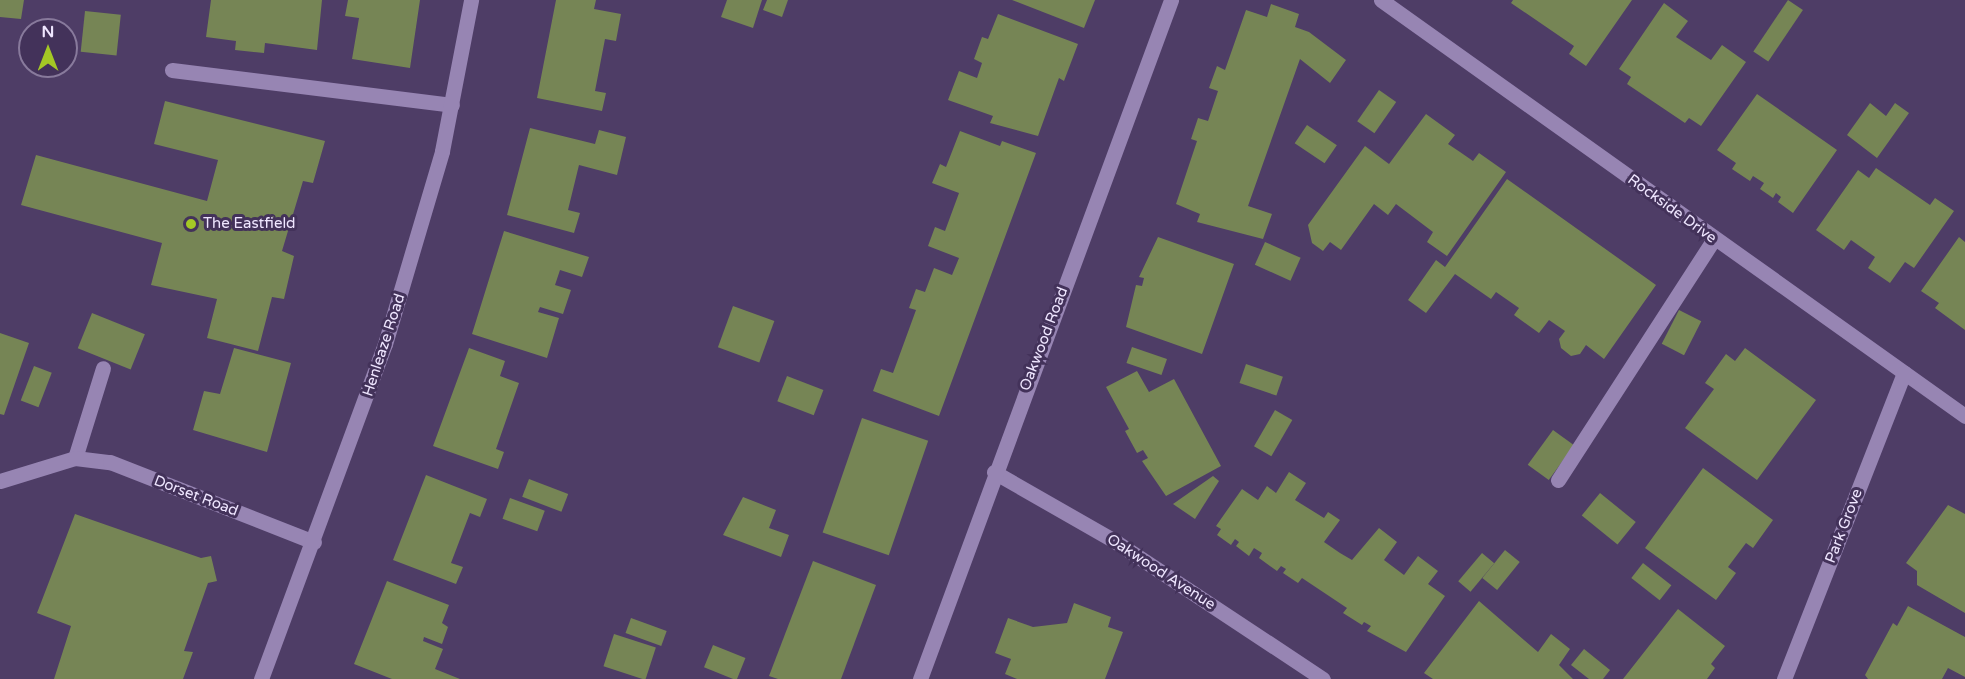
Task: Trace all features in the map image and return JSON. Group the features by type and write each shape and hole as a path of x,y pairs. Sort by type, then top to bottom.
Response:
{"street":[{"name":"Henleaze Road","path":"261,679 314,542 382,353 452,105 471,0"},
{"name":"Oakwood Road","path":"920,679 994,472 1171,0"},
{"name":"Rockside Drive","path":"1381,0 1965,416"},
{"path":"172,70 452,105"},
{"path":"1558,480 1714,239"},
{"path":"75,458 103,368"},
{"name":"Park Grove","path":"1784,679 1904,373"},
{"name":"Dorset Road","path":"0,481 75,458 110,462 314,542"},
{"name":"Oakwood Avenue","path":"994,472 1116,542 1323,679"}],"building":[{"path":"0,0 24,0 21,18 0,17"},
{"path":"211,0 322,0 317,50 265,43 264,53 235,50 236,41 206,37"},
{"path":"348,0 420,0 410,68 352,59 359,18 345,16"},
{"path":"556,0 596,0 594,9 621,14 616,41 605,39 595,91 606,93 602,111 537,98"},
{"path":"727,0 762,0 753,28 721,17"},
{"path":"767,0 788,0 782,17 763,10"},
{"path":"1012,0 1095,0 1084,28"},
{"path":"1513,0 1632,0 1586,66 1569,54 1574,46 1511,3"},
{"path":"1788,0 1803,10 1768,61 1753,51"},
{"path":"1664,3 1688,21 1676,37 1711,60 1722,45 1746,62 1701,126 1689,118 1685,123 1627,84 1631,77 1619,69"},
{"path":"1271,4 1299,14 1295,27 1309,32 1346,60 1330,83 1300,59 1248,206 1272,214 1263,239 1197,222 1200,214 1176,204 1197,141 1191,139 1198,118 1208,121 1218,91 1209,88 1217,66 1225,70 1246,10 1267,17"},
{"path":"85,11 121,15 117,56 81,52"},
{"path":"998,14 1078,44 1064,81 1059,78 1038,136 990,123 993,116 948,100 959,71 977,78 982,63 974,59 982,37 988,39"},
{"path":"1379,90 1396,102 1374,133 1357,121"},
{"path":"1757,94 1837,150 1793,213 1778,202 1781,197 1776,193 1773,198 1760,189 1764,183 1753,176 1750,181 1732,169 1736,163 1717,150"},
{"name":"The Eastfield","path":"165,101 325,141 313,183 303,181 282,251 294,256 284,299 272,297 258,351 207,338 217,299 151,285 162,243 21,205 36,155 207,201 218,160 154,144"},
{"path":"1870,103 1886,116 1895,103 1909,113 1877,158 1847,135"},
{"path":"1426,114 1455,135 1448,144 1473,161 1479,153 1506,172 1447,256 1427,242 1433,232 1396,204 1388,215 1374,204 1341,250 1330,242 1323,251 1312,243 1308,225 1365,146 1389,164"},
{"path":"1307,125 1337,145 1325,163 1295,143"},
{"path":"530,128 595,144 599,130 626,137 617,175 579,165 568,210 580,213 574,233 507,215"},
{"path":"960,131 1000,146 1002,141 1036,153 939,416 873,391 881,369 893,373 916,310 909,308 916,289 925,292 934,268 952,275 959,258 928,246 935,227 945,231 959,193 932,183 940,164 946,167"},
{"path":"1876,168 1930,205 1935,198 1954,211 1914,268 1905,262 1890,283 1868,268 1875,257 1851,240 1844,250 1816,230 1858,170 1869,178"},
{"path":"1507,179 1656,285 1604,359 1586,345 1580,354 1571,356 1561,348 1559,339 1565,331 1549,320 1539,333 1514,315 1519,308 1496,292 1491,299 1455,274 1426,313 1408,300 1436,260 1445,267"},
{"path":"504,231 589,257 582,277 560,270 555,285 571,290 563,314 540,307 538,312 559,318 547,358 472,334"},
{"path":"1158,237 1234,264 1202,354 1126,327 1136,285 1142,286 1144,278 1139,277"},
{"path":"1959,237 1965,242 1965,330 1935,308 1939,303 1921,291"},
{"path":"1265,242 1301,258 1290,281 1255,265"},
{"path":"733,306 774,321 759,362 718,347"},
{"path":"1679,310 1701,321 1684,355 1662,344"},
{"path":"92,313 145,334 131,370 78,348"},
{"path":"0,333 29,343 4,415 0,414"},
{"path":"1132,347 1167,359 1161,375 1126,363"},
{"path":"234,348 291,363 267,452 193,430 204,391 220,394"},
{"path":"469,348 505,361 500,376 519,383 496,449 504,452 498,469 433,446"},
{"path":"1745,348 1816,400 1757,480 1685,428 1714,389 1705,383 1726,354 1735,361"},
{"path":"1246,364 1283,377 1276,396 1239,383"},
{"path":"34,366 52,373 38,407 21,401"},
{"path":"1137,371 1149,392 1174,379 1221,466 1166,496 1142,461 1148,458 1143,450 1137,453 1125,431 1129,429 1106,387"},
{"path":"787,376 823,390 814,415 777,401"},
{"path":"1275,410 1292,420 1271,456 1254,446"},
{"path":"862,418 928,441 889,555 823,532"},
{"path":"1553,430 1574,445 1549,480 1528,465"},
{"path":"1703,468 1773,520 1753,548 1746,543 1728,567 1736,573 1716,600 1645,548"},
{"path":"1289,472 1306,483 1295,500 1324,518 1328,512 1340,520 1324,542 1340,553 1352,560 1379,528 1397,542 1384,560 1404,575 1418,556 1438,571 1428,584 1445,596 1406,652 1367,631 1371,626 1364,622 1362,625 1343,613 1347,608 1302,578 1298,583 1283,573 1286,569 1281,566 1277,571 1259,558 1262,553 1254,548 1249,556 1236,546 1239,542 1235,539 1231,545 1217,535 1221,529 1216,526 1242,489 1258,500 1267,486 1276,493"},
{"path":"426,475 487,499 480,517 470,513 451,563 463,567 456,584 393,560"},
{"path":"1213,476 1219,481 1195,519 1173,504"},
{"path":"529,479 568,494 561,512 522,497"},
{"path":"1600,493 1636,522 1617,544 1582,516"},
{"path":"743,497 776,510 769,528 789,535 781,557 723,535"},
{"path":"510,498 545,511 537,531 502,519"},
{"path":"1948,505 1965,514 1965,613 1917,585 1917,571 1906,563"},
{"path":"75,514 201,558 211,556 217,581 208,583 184,651 193,652 183,679 54,679 71,626 37,613"},
{"path":"1505,550 1520,562 1497,590 1482,578"},
{"path":"1482,553 1494,563 1470,592 1458,581"},
{"path":"813,561 876,585 841,679 778,679 769,676"},
{"path":"1643,563 1671,585 1660,600 1631,578"},
{"path":"387,581 449,605 442,623 448,627 442,644 424,637 423,641 443,649 435,669 460,679 392,679 354,664"},
{"path":"1479,601 1538,652 1551,634 1570,649 1559,665 1573,679 1433,679 1424,673"},
{"path":"1074,603 1111,617 1108,627 1123,632 1105,679 1017,679 1005,674 1011,659 995,653 1008,618 1033,627 1067,623"},
{"path":"1908,606 1965,637 1965,677 1948,668 1942,679 1868,679 1865,675 1893,623 1897,626"},
{"path":"1678,609 1725,646 1711,664 1715,668 1707,679 1623,679"},
{"path":"631,618 667,631 661,646 626,633"},
{"path":"614,634 656,648 646,679 603,666"},
{"path":"713,645 745,658 737,679 704,667"},
{"path":"1584,649 1610,670 1603,679 1589,679 1571,665"}],"place":[{"name":"The Eastfield","path":"191,224"}]}
